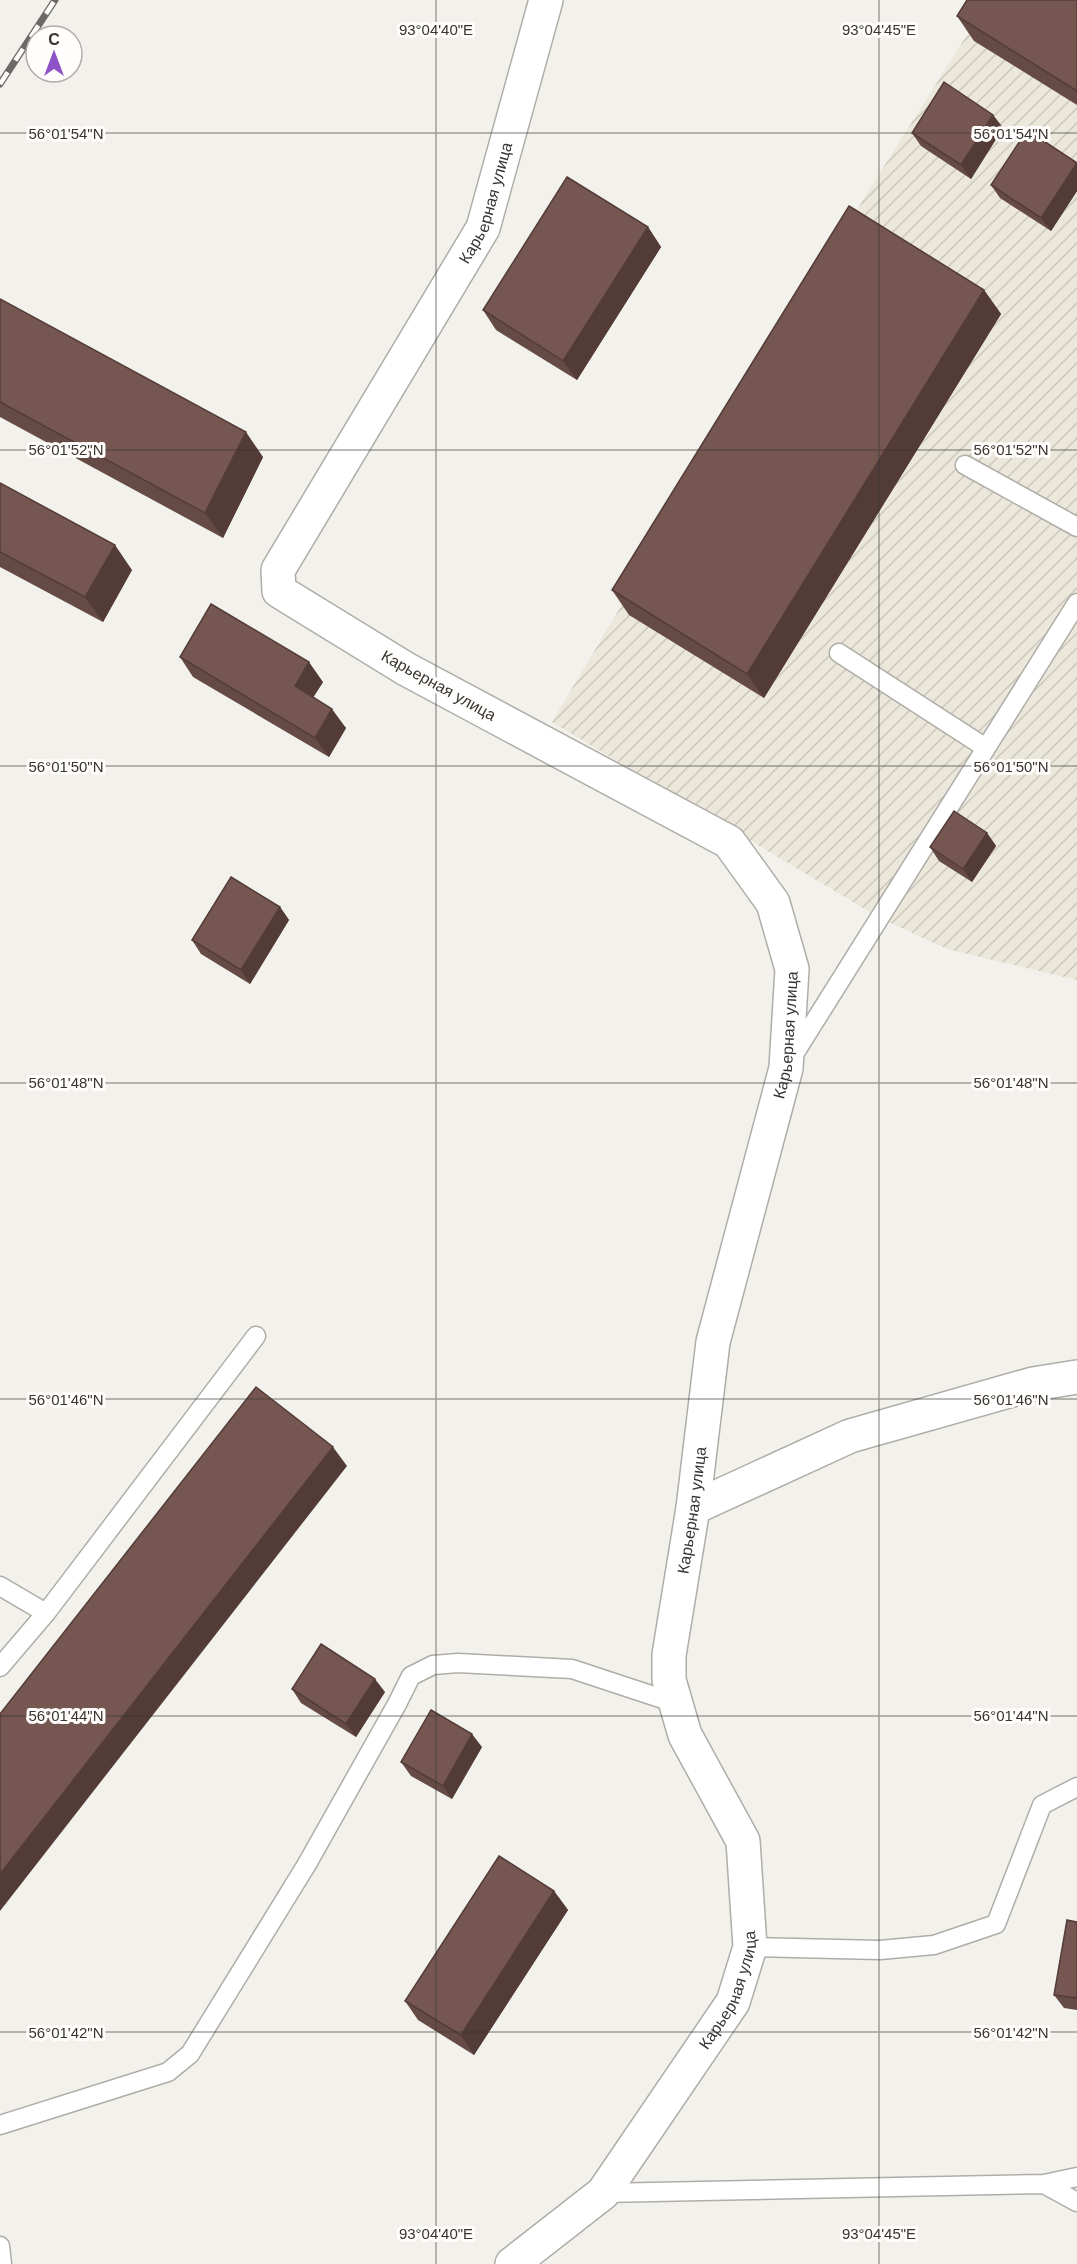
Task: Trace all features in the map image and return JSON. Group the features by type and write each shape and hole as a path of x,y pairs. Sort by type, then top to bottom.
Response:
{"street":[{"name":"Карьерная улица","path":"512,2264 603,2193 733,2002 750,1947 743,1841 685,1735 669,1680 669,1655 693,1508 714,1342 786,1068 792,969 773,903 729,842 406,669 279,591 278,570 483,228 546,0"},
{"path":"693,1508 850,1436 1033,1384 1077,1377"}],"lane":[{"path":"965,465 1077,527"},
{"path":"786,1068 1077,603"},
{"path":"839,653 986,748"},
{"path":"0,1667 45,1613 256,1336"},
{"path":"0,1586 45,1613"},
{"path":"0,2125 168,2072 190,2054 307,1864 411,1676 433,1665 458,1663 572,1669 675,1703"},
{"path":"750,1947 880,1950 934,1945 996,1924 1042,1805 1077,1787"},
{"path":"603,2193 1044,2184 1077,2177"},
{"path":"1044,2184 1077,2202"},
{"path":"0,2246 2,2264"}],"shaded area":[{"path":"989,0 1077,0 1077,980 947,949 878,917 552,722 869,190"}],"building":[{"path":"967,0 1077,0 1077,91 957,16"},
{"path":"944,82 993,115 961,165 912,133"},
{"path":"1027,130 1077,163 1041,218 991,185"},
{"path":"567,177 648,227 563,361 483,310"},
{"path":"849,206 984,290 747,674 612,590"},
{"path":"0,299 246,432 205,513 0,402"},
{"path":"0,483 115,545 85,597 0,552"},
{"path":"211,604 309,662 295,686 332,709 315,738 180,657"},
{"path":"954,811 987,833 963,869 930,847"},
{"path":"231,877 280,907 241,970 192,940"},
{"path":"256,1387 333,1447 0,1874 0,1714"},
{"path":"321,1644 375,1679 346,1724 292,1689"},
{"path":"431,1710 472,1734 443,1786 401,1762"},
{"path":"499,1856 554,1891 461,2035 405,2001"},
{"path":"1067,1920 1077,1922 1077,1998 1054,1995"}],"railway":[{"path":"0,84 55,0"}]}
